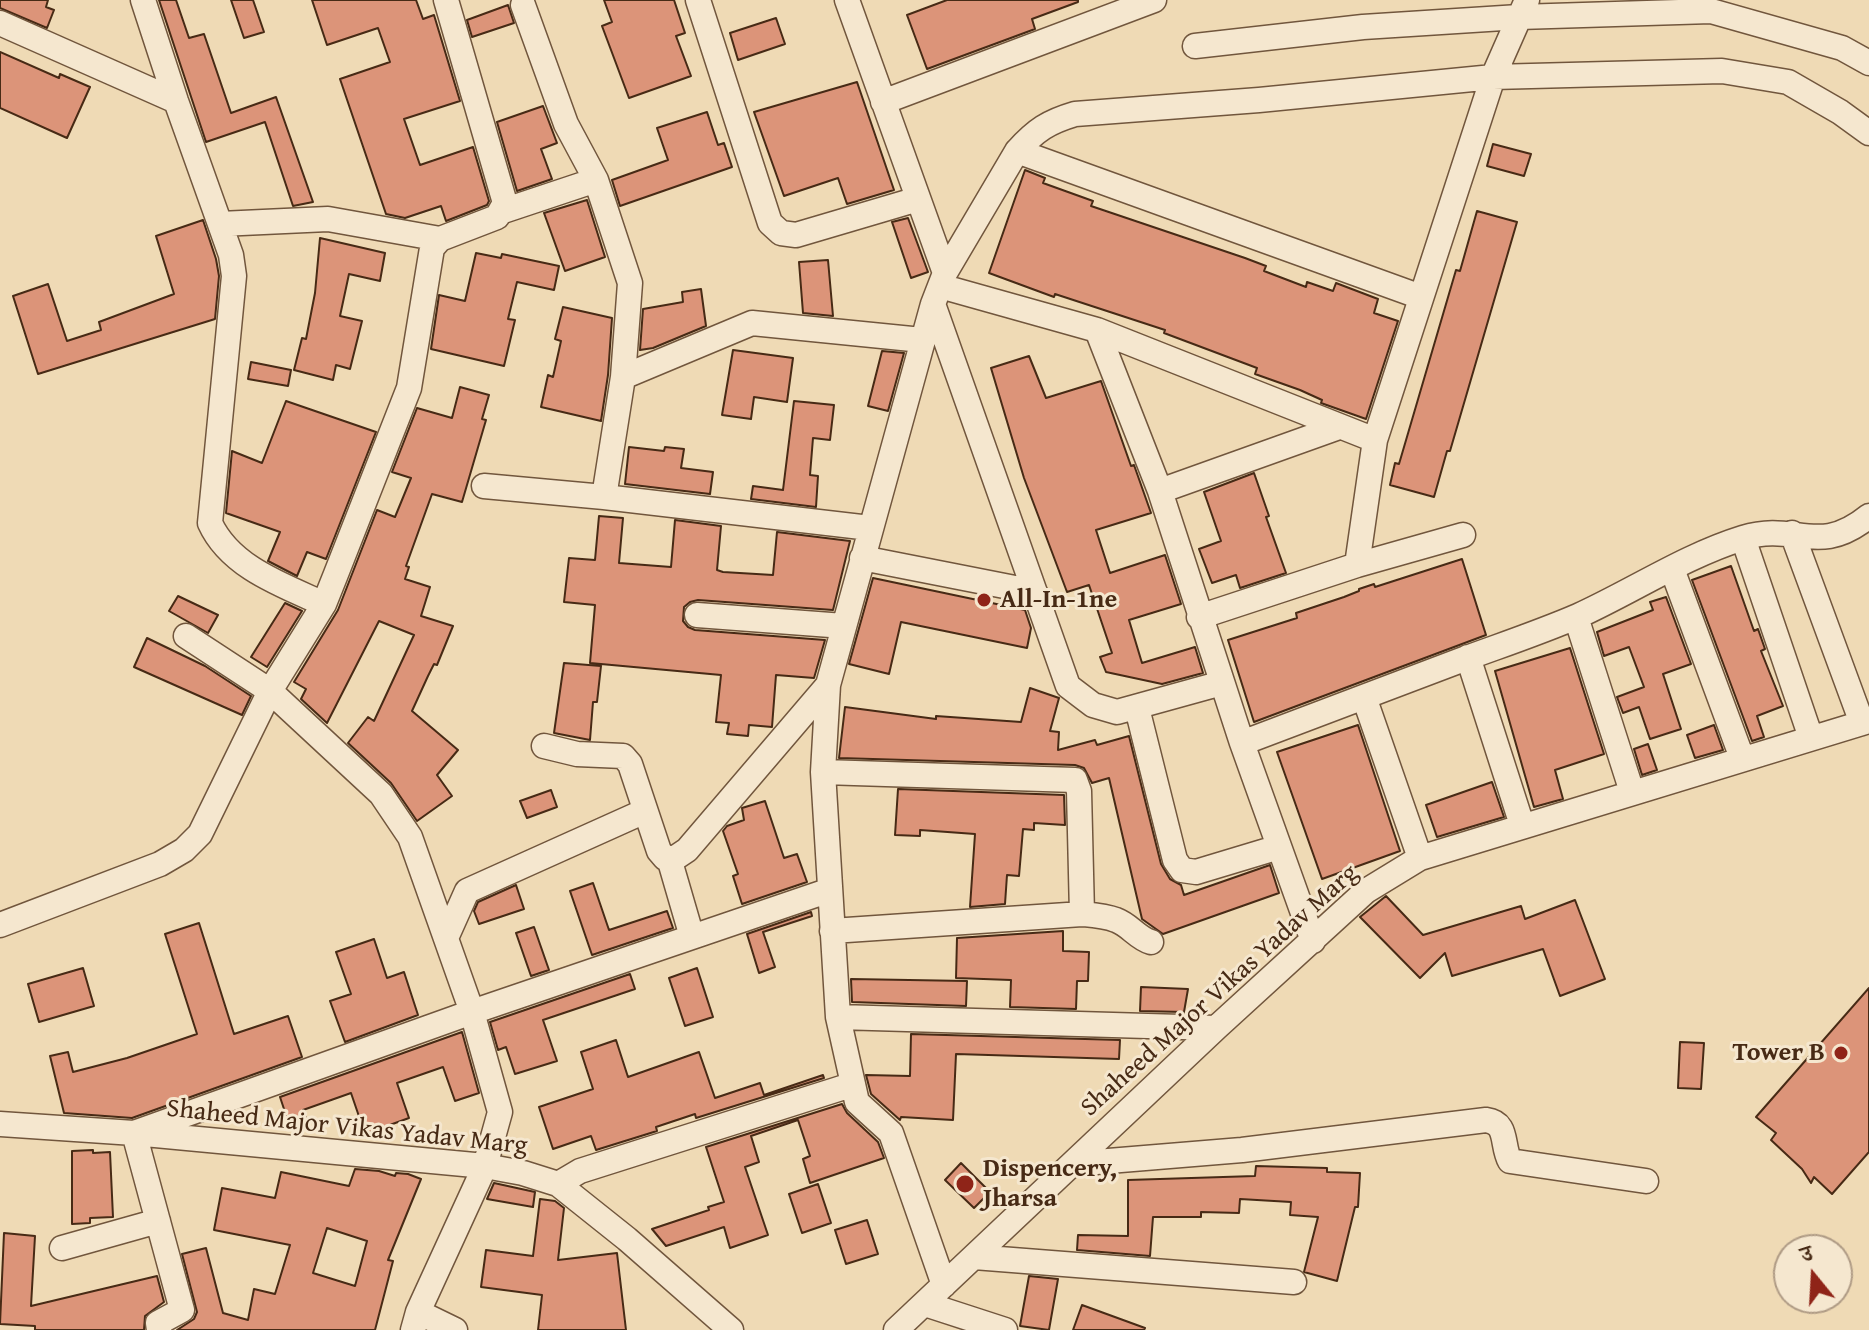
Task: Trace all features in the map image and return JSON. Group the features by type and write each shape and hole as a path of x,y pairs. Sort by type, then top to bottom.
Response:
{"street":[{"path":"143,0 231,255 234,276 210,523 218,539 260,575 324,604"},
{"path":"446,0 505,203 503,211"},
{"path":"698,0 770,223 781,233 796,235 918,199"},
{"path":"847,0 918,199 939,288 1035,592 1068,686 1093,705 1117,712 1222,683"},
{"path":"883,102 1154,0"},
{"path":"523,5 566,124 596,180 630,283 623,377 604,497"},
{"path":"1195,46 1523,9 1713,6 1842,48 1869,63"},
{"path":"1357,565 1375,440 1493,77 1523,9"},
{"path":"0,23 176,101"},
{"path":"944,1285 891,1133 863,1110 851,1085 838,1017 832,931 823,772 828,685 939,288 1017,151 1031,135 1049,122 1075,114 1493,77 1722,71 1788,82 1869,133"},
{"path":"1017,151 1421,297"},
{"path":"220,224 328,219 440,239 497,217 503,211 596,180"},
{"path":"0,925 160,864 184,850 200,834 270,691 324,604 409,388 429,257 440,239"},
{"path":"939,288 1097,330 1375,440"},
{"path":"623,377 752,323 922,340"},
{"path":"1097,330 1160,491 1199,617 1313,941"},
{"path":"1160,491 1339,427"},
{"path":"484,486 870,528"},
{"path":"1242,743 1576,617 1743,538 1770,532 1828,538 1849,531 1869,516"},
{"path":"1792,533 1865,722"},
{"path":"1199,617 1357,565 1463,535"},
{"path":"1743,538 1811,738"},
{"path":"862,558 1035,592"},
{"path":"1672,569 1742,758"},
{"path":"697,615 844,626"},
{"path":"1576,617 1632,792"},
{"path":"186,636 270,691 381,794 410,837 472,1012 500,1112 485,1166 416,1321 455,1330"},
{"path":"1468,657 1522,825"},
{"path":"544,746 577,754 623,756 630,764 659,851 665,858 675,858 687,850 828,685"},
{"path":"1364,697 1420,858"},
{"path":"1137,708 1175,860 1182,870 1196,872 1279,847"},
{"name":"Shaheed Major Vikas Yadav Marg","path":"896,1330 1366,891 1420,858 1865,722"},
{"path":"823,772 1075,780 1079,791 1082,914"},
{"path":"446,938 467,891 645,811"},
{"path":"669,858 692,937"},
{"path":"159,1330 158,1323 182,1310 134,1133 472,1012 830,890"},
{"path":"832,931 1082,914 1116,920 1131,928 1143,940 1151,942"},
{"path":"838,1017 1216,1028"},
{"path":"558,1184 580,1171 851,1085"},
{"path":"1072,1164 1242,1150 1486,1120 1495,1121 1501,1127 1505,1153 1510,1161 1646,1181"},
{"name":"Shaheed Major Vikas Yadav Marg","path":"0,1124 134,1133 485,1166 523,1173 558,1184 627,1239 731,1330"},
{"path":"62,1248 158,1221"},
{"path":"974,1257 1294,1282"},
{"path":"925,1304 1005,1330"}],"building":[{"path":"0,0 48,0 46,7 54,10 47,28 0,8"},
{"path":"159,0 176,0 189,38 204,34 231,113 276,97 313,202 293,206 265,122 206,142"},
{"path":"231,0 253,0 264,32 244,38"},
{"path":"312,0 416,0 423,19 434,15 460,101 404,119 420,165 473,147 489,201 487,205 446,221 441,206 405,218 386,214 340,79 390,62 378,28 327,45"},
{"path":"604,0 674,0 685,33 676,36 691,76 629,98 602,26 612,22"},
{"path":"947,0 1078,2 1032,19 1035,29 927,69 907,15"},
{"path":"508,5 514,23 472,37 467,20"},
{"path":"776,18 785,44 738,60 730,33"},
{"path":"0,52 59,78 60,74 90,87 67,138 0,108"},
{"path":"857,82 894,190 847,204 838,178 784,196 754,112"},
{"path":"543,106 557,143 541,149 552,179 517,191 497,122"},
{"path":"707,112 718,145 724,143 732,167 620,206 612,180 668,160 657,128"},
{"path":"1493,144 1531,154 1524,176 1487,166"},
{"path":"1025,170 1045,178 1043,183 1093,201 1091,206 1245,258 1266,266 1264,271 1306,287 1307,282 1333,291 1336,283 1378,299 1374,313 1398,321 1366,419 1255,374 1257,368 1164,333 1165,330 1055,294 1054,297 989,273"},
{"path":"587,200 605,257 565,271 544,213"},
{"path":"1477,211 1517,222 1434,497 1390,485"},
{"path":"908,218 928,272 911,278 892,222"},
{"path":"203,220 219,276 215,319 38,374 13,296 48,284 67,341 101,330 99,322 174,294 156,236"},
{"path":"320,238 385,253 380,281 349,274 340,316 362,321 350,369 336,365 333,380 294,370 302,338 306,339 315,293"},
{"path":"476,253 501,258 502,254 559,266 554,290 517,282 508,319 515,320 504,366 431,349 439,295 465,301"},
{"path":"828,260 833,316 803,313 799,262"},
{"path":"701,289 706,326 653,348 640,350 643,309 683,302 682,292"},
{"path":"563,307 612,318 601,421 541,407 548,375 553,377 561,341 555,339"},
{"path":"733,350 793,358 787,402 754,397 751,419 722,415"},
{"path":"882,351 904,353 888,411 868,406"},
{"path":"1029,356 1046,398 1101,381 1151,513 1096,530 1110,573 1165,555 1181,604 1129,620 1142,663 1195,647 1203,673 1162,684 1106,672 1100,657 1112,653 1089,585 1067,592 1024,478 991,368"},
{"path":"251,362 291,370 288,386 248,379"},
{"path":"460,387 489,395 482,419 486,420 462,502 432,494 406,566 409,567 405,579 430,587 421,616 453,626 437,665 434,664 412,711 458,750 437,775 452,796 417,821 391,783 348,743 368,717 374,721 414,635 379,621 327,723 301,699 306,689 294,682 338,610 377,510 395,517 411,478 392,472 417,408 452,418"},
{"path":"286,401 376,432 326,559 307,552 297,576 268,561 280,532 226,513 232,451 262,463"},
{"path":"794,401 834,405 830,440 813,438 810,475 818,476 816,507 751,499 753,486 783,490"},
{"path":"629,447 664,451 665,447 684,449 681,468 713,472 710,494 625,484"},
{"path":"1254,473 1286,573 1240,588 1236,575 1212,583 1199,549 1221,541 1204,492"},
{"path":"599,516 623,518 619,563 671,567 675,520 721,526 717,570 723,572 773,575 777,532 850,541 833,610 698,600 684,607 683,621 695,630 825,640 814,678 776,675 772,727 749,725 748,736 727,734 729,723 716,722 721,675 590,663 595,605 564,602 569,558 595,560"},
{"path":"1462,559 1486,635 1254,722 1228,640 1297,618 1296,613 1359,589 1374,584 1375,587"},
{"path":"1731,566 1754,631 1758,629 1765,649 1761,651 1783,706 1757,716 1764,737 1752,741 1692,580"},
{"path":"873,578 1025,610 1031,628 1027,648 901,622 889,674 849,664"},
{"path":"178,596 218,615 208,633 169,611"},
{"path":"1666,597 1691,664 1663,674 1681,729 1650,739 1639,707 1623,713 1617,697 1644,687 1629,647 1604,656 1597,632 1653,610 1650,602"},
{"path":"285,603 302,611 267,667 251,657"},
{"path":"147,638 205,666 251,696 242,715 134,667"},
{"path":"1570,648 1604,754 1555,770 1563,799 1534,807 1495,671"},
{"path":"564,663 601,666 597,702 593,702 590,740 554,733"},
{"path":"1030,688 1059,698 1050,731 1059,732 1058,750 1095,740 1097,745 1129,736 1161,864 1170,879 1181,885 1184,895 1270,865 1279,893 1163,934 1142,919 1109,778 1092,783 1084,768 1075,765 839,758 845,707 936,719 936,716 1021,722"},
{"path":"1358,725 1400,851 1322,879 1277,752"},
{"path":"1714,725 1723,750 1695,758 1687,735"},
{"path":"1648,744 1657,770 1642,775 1634,749"},
{"path":"1492,782 1504,817 1437,837 1426,805"},
{"path":"898,789 1064,795 1065,825 1034,823 1034,830 1023,829 1019,876 1007,875 1005,904 970,907 975,834 920,830 920,836 895,835"},
{"path":"551,790 557,807 527,818 520,801"},
{"path":"765,801 784,858 797,854 807,882 742,904 733,876 738,874 723,831 727,826 744,820 742,808"},
{"path":"593,883 609,930 667,911 673,928 592,955 570,891"},
{"path":"516,885 524,909 479,924 474,911 478,902"},
{"path":"1386,896 1423,935 1521,906 1525,919 1575,900 1605,979 1560,996 1543,949 1452,976 1445,953 1420,978 1360,917"},
{"path":"811,912 812,916 763,932 775,967 759,973 747,934"},
{"path":"199,923 234,1034 288,1016 302,1057 132,1118 64,1113 50,1056 68,1052 73,1072 127,1058 197,1034 165,934"},
{"path":"534,927 549,970 531,976 516,933"},
{"path":"1063,931 1063,951 1089,952 1088,981 1077,981 1076,1009 1010,1007 1011,980 956,978 957,938"},
{"path":"374,939 387,978 404,972 418,1015 345,1042 330,1001 351,994 336,952"},
{"path":"83,968 94,1006 39,1022 28,984"},
{"path":"697,968 713,1017 685,1026 669,978"},
{"path":"630,974 635,989 543,1020 557,1061 515,1074 506,1047 498,1050 490,1022"},
{"path":"851,979 967,981 966,1006 852,1002"},
{"path":"1141,987 1188,989 1184,1012 1140,1011"},
{"name":"Tower B","path":"1869,988 1869,1152 1832,1194 1814,1177 1811,1183 1802,1169 1771,1140 1776,1133 1756,1117"},
{"path":"462,1032 479,1093 455,1101 443,1067 397,1083 409,1118 365,1134 351,1093 303,1110 306,1118 289,1124 280,1097"},
{"path":"911,1034 1120,1040 1119,1059 956,1054 953,1120 901,1117 900,1120 871,1094 866,1075 910,1076"},
{"path":"616,1040 628,1077 699,1052 715,1098 760,1083 764,1095 823,1075 824,1078 696,1118 695,1114 656,1127 657,1131 596,1150 591,1136 553,1149 539,1107 593,1089 581,1052"},
{"path":"1680,1042 1704,1043 1701,1089 1678,1088"},
{"path":"842,1104 847,1113 878,1142 884,1158 810,1183 803,1159 810,1156 798,1120 751,1136 759,1162 745,1167 768,1235 730,1248 724,1227 666,1246 652,1229 724,1202 706,1147"},
{"path":"93,1150 93,1153 110,1152 113,1217 90,1218 90,1223 72,1224 72,1151"},
{"path":"961,1163 990,1192 974,1208 945,1180"},
{"path":"1256,1166 1327,1168 1327,1172 1360,1173 1358,1207 1355,1207 1337,1281 1304,1272 1318,1217 1290,1215 1291,1202 1240,1199 1239,1213 1201,1212 1201,1217 1153,1217 1150,1256 1077,1250 1078,1235 1128,1236 1128,1180 1255,1176"},
{"path":"355,1169 395,1176 396,1173 408,1174 421,1179 388,1260 393,1261 375,1330 177,1330 194,1319 197,1312 182,1254 206,1248 223,1313 248,1320 254,1289 275,1294 290,1245 214,1230 222,1188 275,1198 281,1172 349,1186","holes":["327,1228 367,1241 355,1286 313,1273"]},
{"path":"494,1183 535,1192 533,1207 487,1199"},
{"path":"818,1184 831,1223 802,1233 789,1194"},
{"path":"540,1199 555,1201 564,1208 558,1260 617,1253 626,1330 538,1330 542,1295 481,1287 486,1250 533,1256"},
{"path":"867,1220 878,1254 846,1264 835,1230"},
{"path":"4,1233 35,1236 31,1306 157,1276 164,1302 145,1316 144,1330 35,1330 35,1326 0,1324"},
{"path":"1029,1276 1058,1279 1049,1330 1020,1326"},
{"path":"1082,1305 1145,1328 1073,1330"}],"place":[{"name":"All-In-1ne","path":"984,600"},
{"name":"Tower B","path":"1841,1053"},
{"name":"Dispencery, Jharsa","path":"965,1184"}]}
